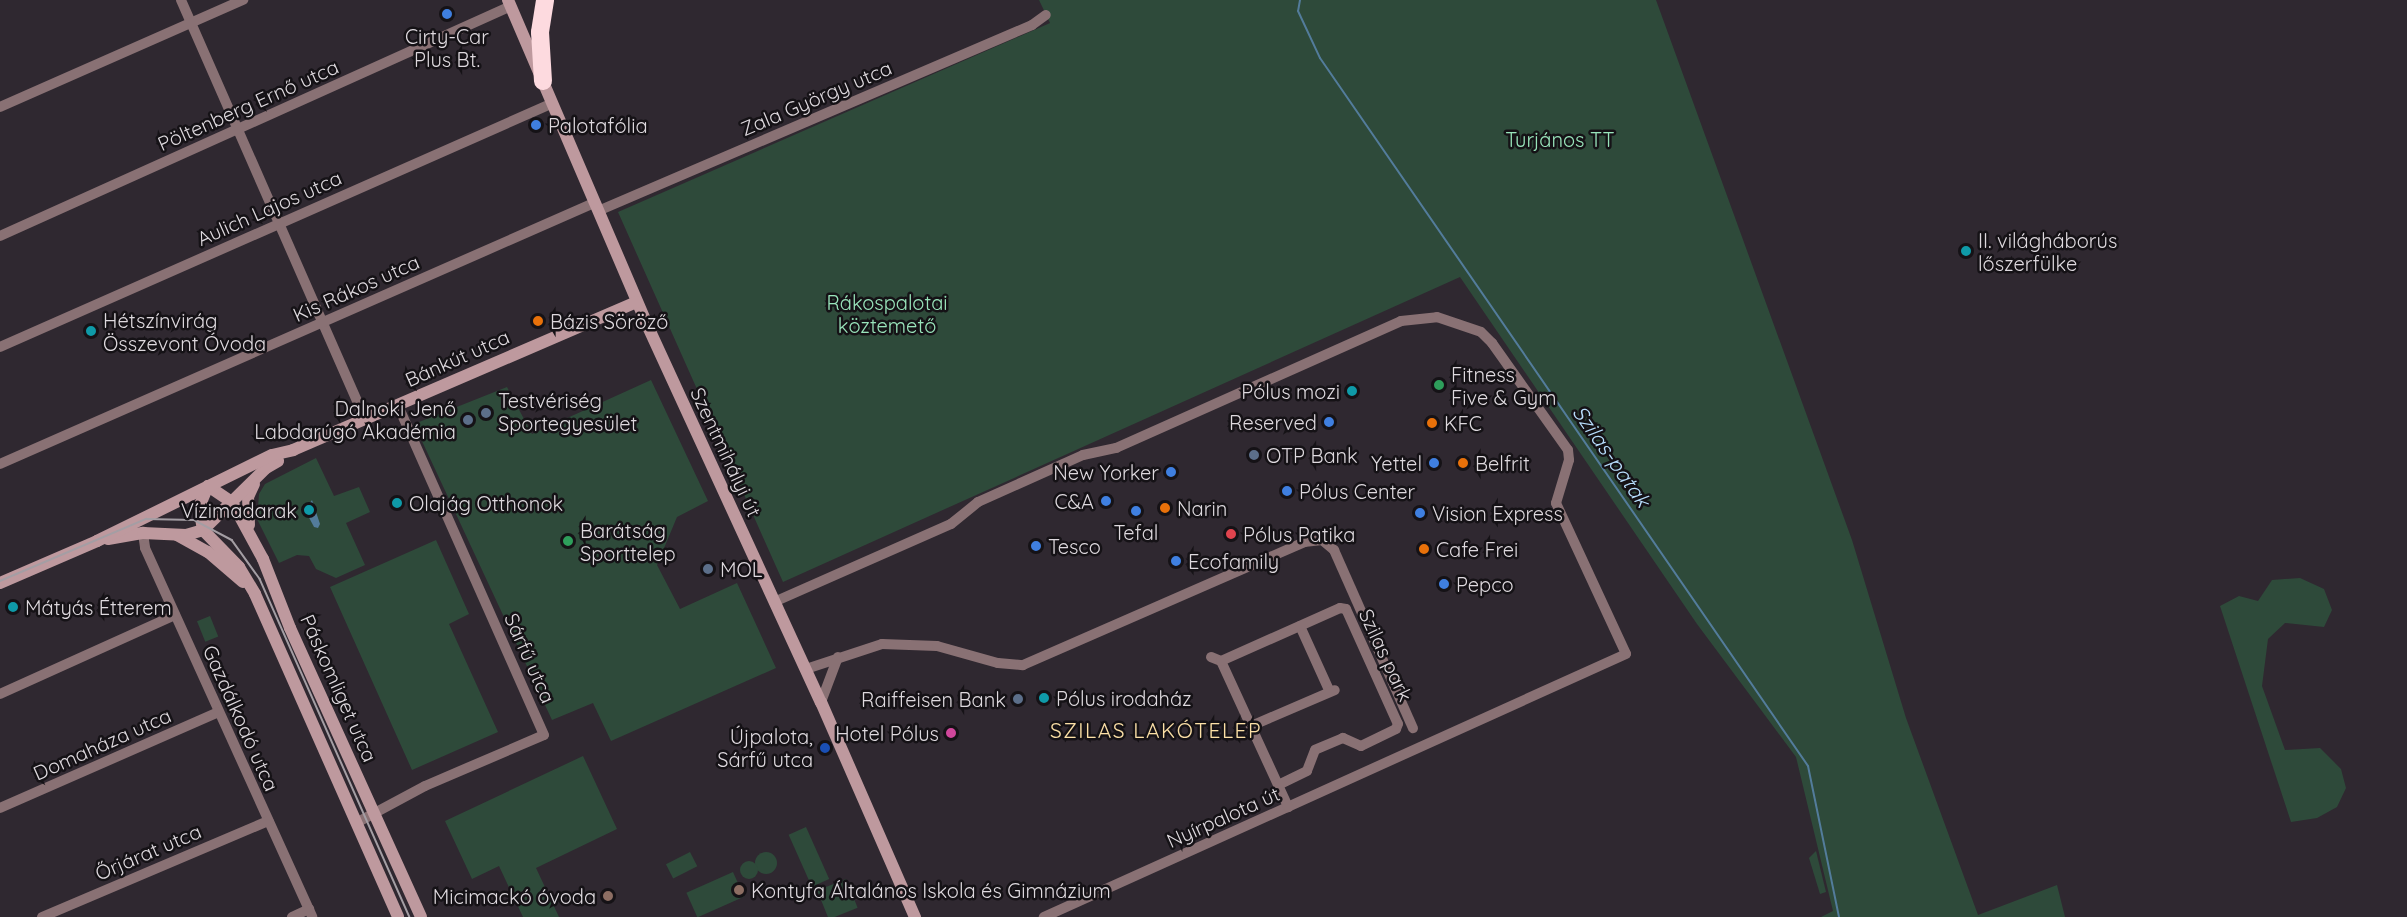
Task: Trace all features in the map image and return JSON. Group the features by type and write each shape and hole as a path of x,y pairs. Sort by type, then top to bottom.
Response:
{"highway":[{"path":"543,81 540,43 545,0"}],"street":[{"path":"181,0 365,419"},
{"path":"0,107 243,0"},
{"name":"Szentmihályi út","path":"509,3 637,302 821,702 915,917"},
{"name":"Pöltenberg Ernő utca","path":"0,236 240,130 509,3"},
{"name":"Zala György utca","path":"596,207 1032,25 1046,15"},
{"name":"Aulich Lajos utca","path":"0,347 553,103"},
{"name":"Kis Rákos utca","path":"0,464 322,322 596,207"},
{"name":"Bánkút utca","path":"0,583 97,541 272,456 293,450 637,302"},
{"name":"Nyírpalota út","path":"774,602 951,524 978,502 1083,455 1116,448 1401,321 1437,317 1481,332 1492,344 1568,450 1569,460 1556,503 1626,654 1044,917"},
{"name":"Sárfű utca","path":"356,823 425,786 544,735 398,405"},
{"name":"Bánkút utca","path":"97,541 144,533 186,535 203,530 257,478 293,450"},
{"path":"251,535 248,497 257,478"},
{"path":"203,530 199,507 208,486"},
{"name":"Páskomliget utca","path":"208,486 232,502 251,535 421,917"},
{"name":"Páskomliget utca","path":"203,530 239,567 255,594 398,917"},
{"name":"Gazdálkodó utca","path":"144,533 145,548 310,913"},
{"name":"Páskomliget utca","path":"170,533 208,552 255,594"},
{"path":"806,669 882,644 912,644 1023,665 1304,542 1322,540 1334,550 1413,728"},
{"name":"Szilas park","path":"1278,785 1307,771 1315,750 1343,738 1360,746 1396,729 1398,724 1346,609 1216,659 1251,726 1288,807"},
{"path":"0,694 175,615"},
{"path":"1251,726 1333,691 1300,626"},
{"path":"821,702 838,657"},
{"name":"Domaháza utca","path":"0,808 219,712"},
{"name":"Őrjárat utca","path":"42,917 268,821"},
{"path":"291,917 310,913"}],"green space":[{"path":"1039,0 1656,0 1852,540 1906,718 1978,915 2057,885 2065,917 1821,917 1833,911 1796,757 1697,624 1460,277 783,582 618,212 1050,23"},
{"name":"Barátság Sporttelep","path":"651,380 708,501 677,517 657,565 680,609 737,583 776,668 611,741 593,703 552,720 414,424 507,387 532,434"},
{"path":"316,458 334,496 359,487 370,512 346,523 365,565 336,578 316,569 309,556 297,555 279,563 257,519 259,494 265,484"},
{"path":"436,540 469,614 449,624 498,732 412,770 330,587"},
{"path":"2300,578 2324,589 2332,610 2324,627 2285,623 2268,639 2262,686 2285,750 2320,748 2341,769 2346,788 2337,807 2317,818 2291,822 2220,606 2239,596 2258,601 2272,580"},
{"path":"210,616 218,636 205,642 197,621"},
{"path":"583,756 617,829 536,868 559,917 523,917 499,866 472,879 445,821"},
{"path":"806,827 829,879 812,887 789,835"},
{"path":"1816,851 1826,892 1820,894 1809,858"},
{"path":"690,852 697,866 673,879 666,864"},
{"path":"766,852 774,855 777,863 774,871 766,874 758,871 755,863 758,855"},
{"path":"749,861 755,864 758,870 755,876 749,879 743,876 740,870 743,864"},
{"path":"733,872 744,897 697,917 686,893"},
{"path":"846,879 858,908 835,917 828,917 817,891"}],"water":[{"path":"312,500 320,524 318,528 314,527 305,510"}],"waterway":[{"name":"Szilas-patak","path":"1300,0 1298,11 1320,58 1808,766 1839,917"}],"tram line":[{"path":"0,581 146,519 194,520 232,540 260,579 410,917"}],"place":[{"name":"Cirty-Car Plus Bt.","path":"447,14"},
{"name":"Palotafólia","path":"536,125"},
{"name":"II. világháborús lőszerfülke","path":"1966,251"},
{"name":"Bázis Söröző","path":"538,321"},
{"name":"Hétszínvirág Összevont Óvoda","path":"91,331"},
{"name":"Fitness Five & Gym","path":"1439,385"},
{"name":"Pólus mozi","path":"1352,391"},
{"name":"Testvériség Sportegyesület","path":"486,413"},
{"name":"Dalnoki Jenő Labdarúgó Akadémia","path":"468,420"},
{"name":"Reserved","path":"1329,422"},
{"name":"KFC","path":"1432,423"},
{"name":"OTP Bank","path":"1254,455"},
{"name":"Yettel","path":"1434,463"},
{"name":"Belfrit","path":"1463,463"},
{"name":"New Yorker","path":"1171,472"},
{"name":"Pólus Center","path":"1287,491"},
{"name":"C&A","path":"1106,501"},
{"name":"Olajág Otthonok","path":"397,503"},
{"name":"Narin","path":"1165,508"},
{"name":"Vízimadarak","path":"309,510"},
{"name":"Tefal","path":"1136,511"},
{"name":"Vision Express","path":"1420,513"},
{"name":"Pólus Patika","path":"1231,534"},
{"name":"Barátság Sporttelep","path":"568,541"},
{"name":"Tesco","path":"1036,546"},
{"name":"Cafe Frei","path":"1424,549"},
{"name":"Ecofamily","path":"1176,561"},
{"name":"MOL","path":"708,569"},
{"name":"Pepco","path":"1444,584"},
{"name":"Mátyás Étterem","path":"13,607"},
{"name":"Pólus irodaház","path":"1044,698"},
{"name":"Raiffeisen Bank","path":"1018,699"},
{"name":"Hotel Pólus","path":"951,733"},
{"name":"Újpalota, Sárfű utca","path":"825,748"},
{"name":"Kontyfa Általános Iskola és Gimnázium","path":"739,890"},
{"name":"Micimackó óvoda","path":"608,896"}],"district":[{"name":"SZILAS LAKÓTELEP","path":"1156,730"}],"park label":[{"name":"Turjános TT","path":"1560,139"},
{"name":"Rákospalotai köztemető","path":"887,314"}]}
